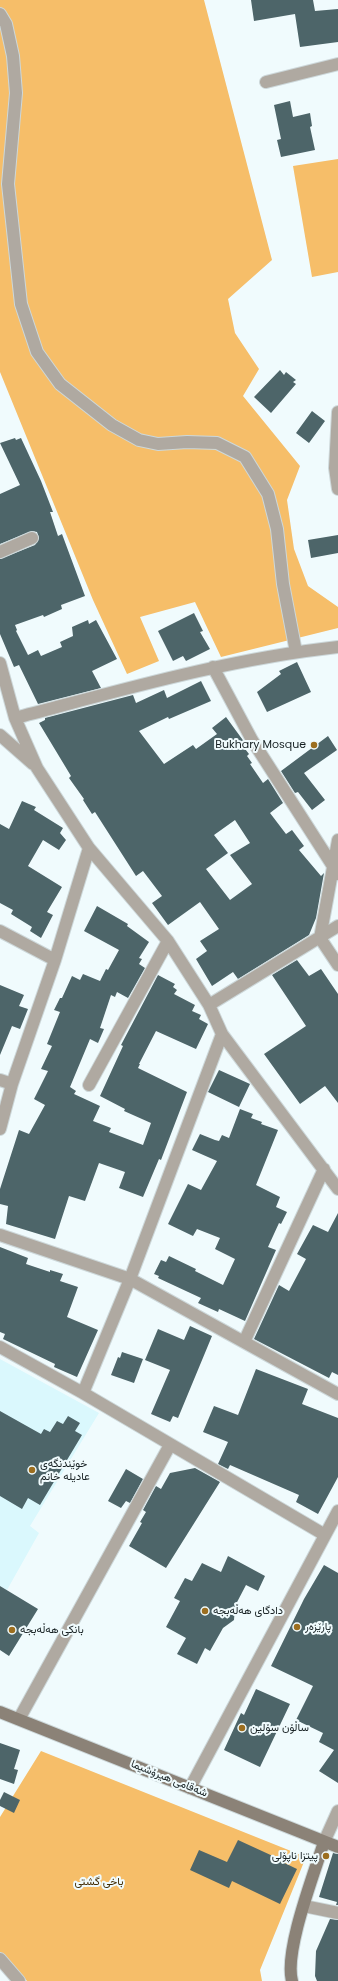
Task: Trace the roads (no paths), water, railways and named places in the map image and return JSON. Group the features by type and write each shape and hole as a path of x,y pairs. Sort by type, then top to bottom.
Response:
{"main road":[{"name":"شەقامی هیرۆشیما","path":"0,1712 338,1847"},
{"path":"292,1981 290,1965 294,1941 324,1842"}],"street":[{"path":"0,14 6,24 13,56 16,93 8,184 22,304 37,352 60,384 112,424 140,440 158,444 187,442 217,444 245,457 268,494 276,529 283,584 296,652"},
{"path":"266,82 338,64"},
{"path":"338,412 336,468 338,489"},
{"path":"0,552 32,538"},
{"path":"15,718 213,667 296,652 338,647"},
{"path":"0,663 15,718 36,768 89,848 168,941 209,1005 222,1034 338,1189"},
{"path":"213,667 252,740 337,869"},
{"path":"0,735 36,768"},
{"path":"338,840 337,869 320,938 338,965"},
{"path":"0,1129 12,1084 55,960 89,848"},
{"path":"209,1005 338,926"},
{"path":"0,931 55,960"},
{"path":"89,1085 168,941"},
{"path":"83,1393 130,1279 222,1034"},
{"path":"0,1080 12,1084"},
{"path":"244,1342 324,1169"},
{"path":"0,1235 130,1279 338,1394"},
{"path":"0,1347 83,1393 325,1535"},
{"path":"19,1719 170,1445"},
{"path":"190,1788 338,1511"},
{"path":"324,1842 338,1811"},
{"path":"304,1906 338,1913"},
{"path":"0,1959 19,1981"}],"place":[{"name":"Bukhary Mosque","path":"314,745"},
{"name":"خوێندنگەی عادیلە خانم","path":"32,1470"},
{"name":"دادگای هەڵەبجە","path":"205,1611"},
{"name":"پارێزەر","path":"297,1627"},
{"name":"بانکی هەڵەبجە","path":"12,1630"},
{"name":"ساڵۆن سۆلین","path":"242,1728"},
{"name":"پیتزا ناپۆلی","path":"326,1856"}],"park label":[{"name":"باخی گشتی","path":"99,1882"}]}
